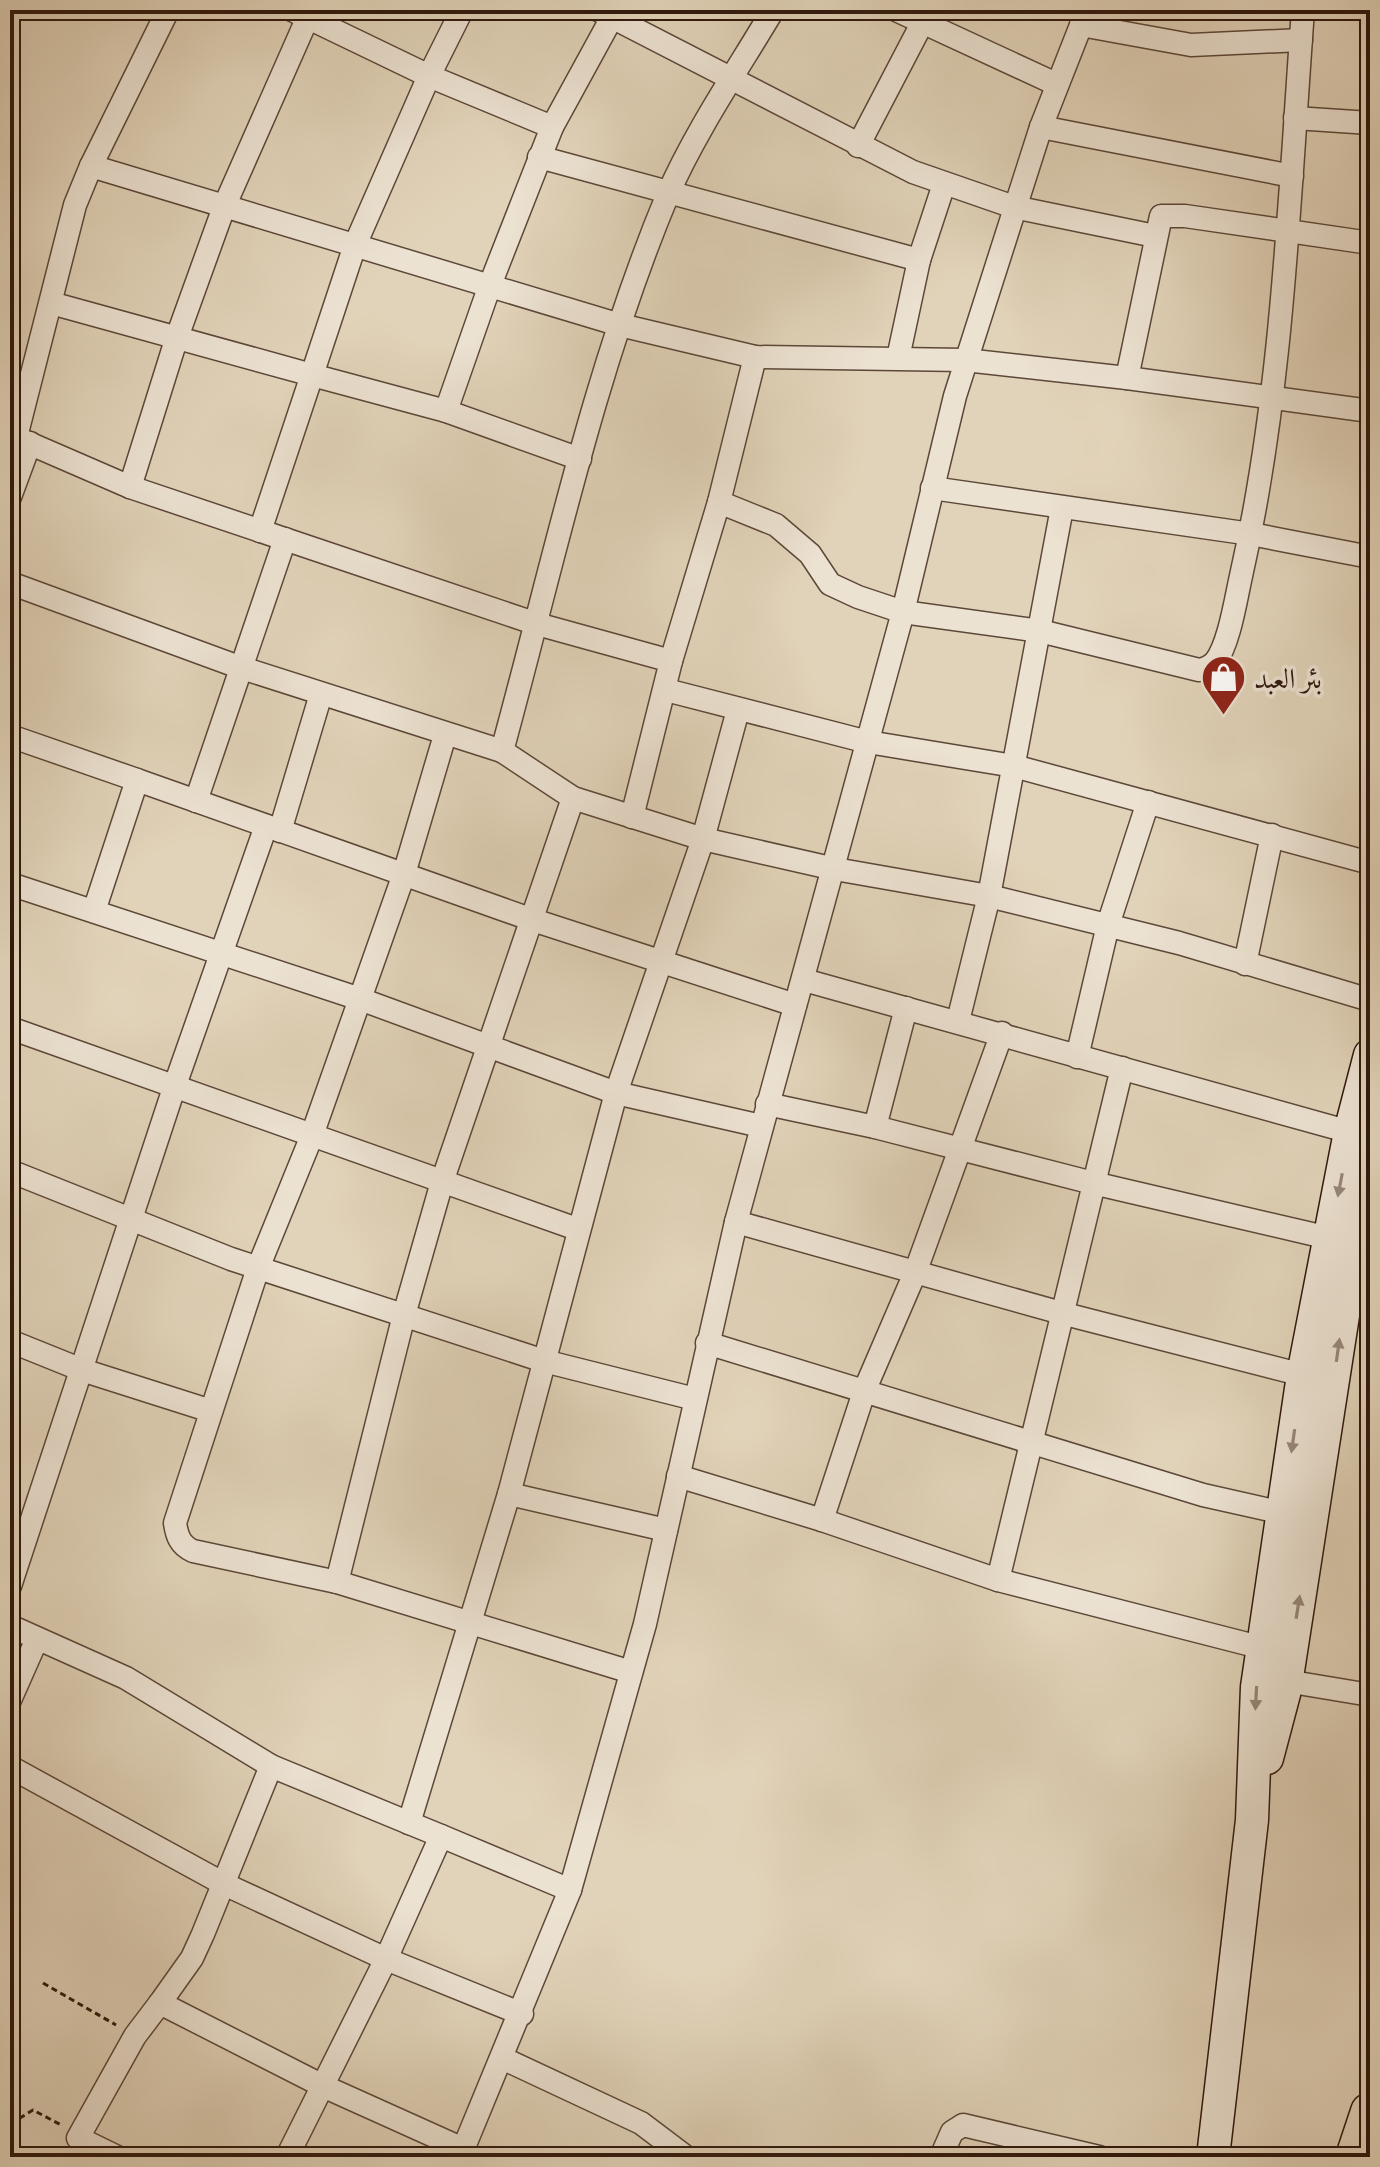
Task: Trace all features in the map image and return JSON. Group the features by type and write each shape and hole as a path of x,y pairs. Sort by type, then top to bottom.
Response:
{"highway":[{"path":"1355,2157 1370,2112"}],"main road":[{"path":"1213,2157 1252,1820 1257,1687 1303,1375 1350,1132 1370,1055"},
{"path":"1252,1820 1286,1681 1360,1273 1370,1170"}],"street":[{"path":"10,497 19,438 75,205 168,10"},
{"path":"260,531 355,245 429,76 462,10"},
{"path":"502,751 580,459 620,325 669,192 773,10"},
{"path":"896,10 926,17 1056,84"},
{"path":"719,502 776,525 794,537 810,554 819,572 841,591 903,612 1040,631 1199,670 1207,669 1218,657 1251,534 1270,397 1292,176 1303,10"},
{"path":"130,487 176,340 224,207 303,12 429,76 552,127"},
{"path":"446,411 539,157 609,12 858,146 944,184 1014,207 1155,236"},
{"path":"858,146 926,17"},
{"path":"160,2003 462,2153 522,2014 570,1890 631,1672 736,1222 835,869 965,360 1056,84 1084,18 1191,45 1301,40"},
{"path":"1295,118 1370,123"},
{"path":"1041,127 1292,176"},
{"path":"539,157 919,260"},
{"path":"91,166 620,325 755,357 965,360 1370,411"},
{"path":"898,358 919,260 944,184"},
{"path":"1127,378 1159,218 1168,214 1370,243"},
{"path":"51,303 176,340 446,411 580,459"},
{"path":"632,817 671,661 719,502 755,357"},
{"path":"19,438 130,487 537,624 671,661"},
{"path":"932,488 1251,534 1370,557"},
{"path":"958,1021 989,896 1062,508"},
{"path":"196,801 285,539"},
{"path":"10,583 239,667 502,751 573,798 703,839 835,869 989,896 1108,925 1370,1000"},
{"path":"666,690 868,742 1014,766 1370,863"},
{"path":"10,1586 220,954 273,828 321,694"},
{"path":"409,1823 509,1494 577,1229 616,1093 658,961 703,839 738,710"},
{"path":"445,735 404,874 311,1138 258,1268 175,1523 184,1547 337,1582 631,1672"},
{"path":"10,736 533,920 795,1005"},
{"path":"94,911 137,780"},
{"path":"337,1582 404,1315 442,1182 573,798"},
{"path":"1077,1057 1108,925 1148,802"},
{"path":"1245,964 1272,835"},
{"path":"10,884 360,999 616,1093 761,1126"},
{"path":"804,980 1350,1132"},
{"path":"875,1127 906,1008"},
{"path":"10,1028 311,1138 577,1229"},
{"path":"822,1520 865,1389 915,1273 1002,1033"},
{"path":"998,1580 1034,1443 1122,1068"},
{"path":"767,1104 875,1127 1093,1183 1329,1238"},
{"path":"10,1171 258,1268 544,1361 695,1399"},
{"path":"736,1222 1065,1314 1303,1375"},
{"path":"10,1341 82,1370 211,1411"},
{"path":"707,1343 1203,1495 1283,1513"},
{"path":"678,1476 822,1520 998,1580 1263,1648"},
{"path":"509,1494 666,1530"},
{"path":"10,1626 163,1698 271,1766 570,1890"},
{"path":"10,1700 37,1639"},
{"path":"1286,1681 1370,1695"},
{"path":"117,2157 78,2138 135,2036 192,1958 271,1766"},
{"path":"10,1767 224,1884 386,1959 522,2014"},
{"path":"287,2157 386,1959 441,1836"},
{"path":"502,2058 641,2123 665,2138 686,2157"},
{"path":"941,2157 952,2132 963,2125 975,2125 1026,2149 1099,2157"}],"path":[{"path":"43,1983 135,2036"},
{"path":"10,2136 20,2118 33,2110 51,2117 78,2138"}],"place":[{"name":"بئر العبد","path":"1223,717"}]}
